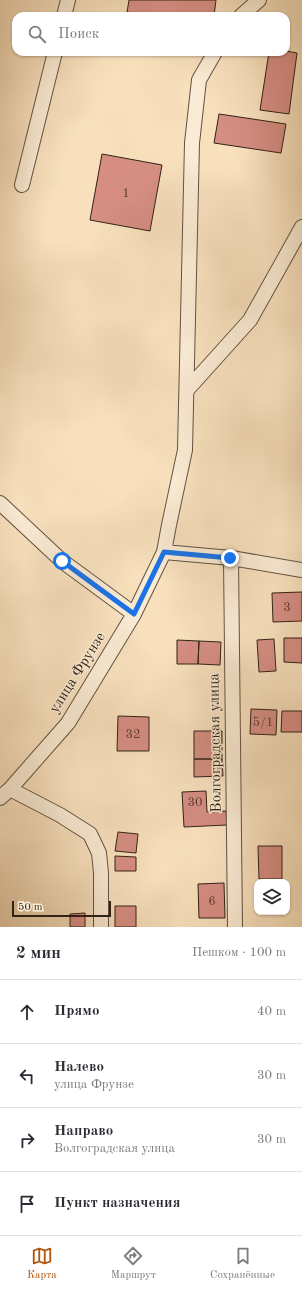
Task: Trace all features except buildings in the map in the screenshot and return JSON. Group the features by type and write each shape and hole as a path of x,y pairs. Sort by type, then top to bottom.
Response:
{"street":[{"path":"65,12 68,0"},
{"path":"246,12 259,0"},
{"path":"22,185 54,56"},
{"name":"улица Фрунзе","path":"5,794 68,723 134,614 164,552 185,450 192,143 199,80 213,56"},
{"path":"187,390 250,320 302,227"},
{"path":"0,504 62,561 134,614"},
{"path":"164,552 230,558 302,570"},
{"name":"Волгоградская улица","path":"230,558 235,927"},
{"path":"5,794 60,816 90,834 99,853 100,860 101,927"}],"route":[{"path":"62,561 134,614 164,552 230,558"}]}
